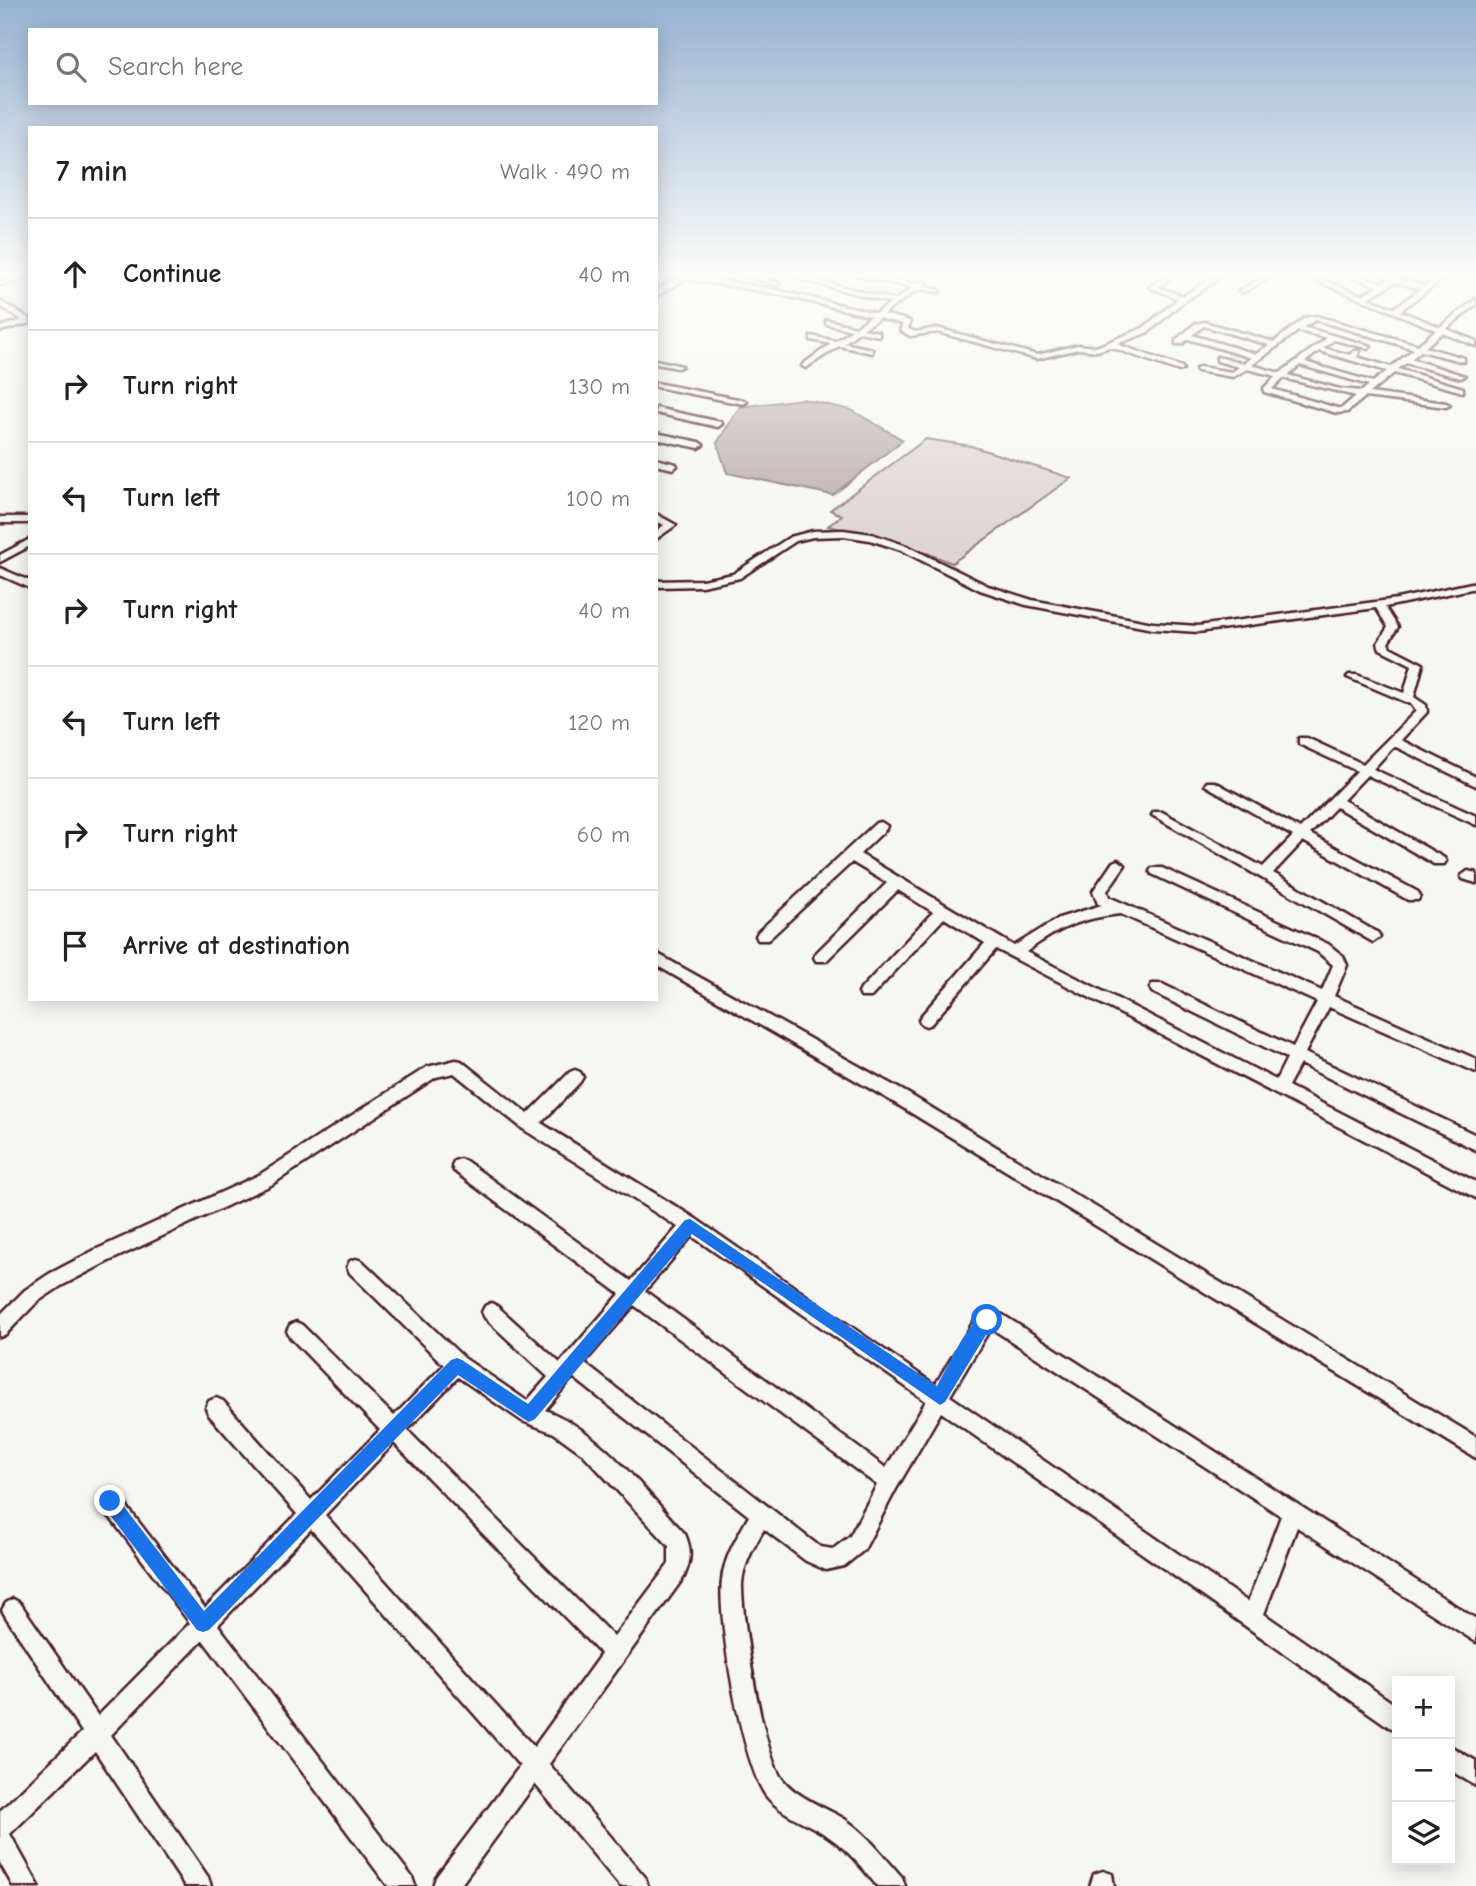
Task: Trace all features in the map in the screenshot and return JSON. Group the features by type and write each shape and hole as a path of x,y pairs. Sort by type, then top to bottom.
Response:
{"street":[{"path":"806,366 814,360"},
{"path":"1154,360 1179,369"},
{"path":"1224,360 1281,376 1365,394 1446,405"},
{"path":"1200,369 1231,376 1253,360"},
{"path":"1304,360 1267,390 1337,411 1344,410 1406,360 1461,376"},
{"path":"1358,360 1460,390"},
{"path":"658,362 678,366"},
{"path":"1300,363 1376,385"},
{"path":"1415,401 1430,387 1429,381"},
{"path":"658,385 743,402"},
{"path":"658,410 719,424"},
{"path":"658,436 699,445"},
{"path":"658,462 673,466"},
{"path":"658,518 671,525 658,535"},
{"path":"3,522 28,520"},
{"path":"658,584 702,583 736,576 793,539 843,533 872,537 904,548 984,588 1030,603 1153,626 1198,629 1379,605 1476,585"},
{"path":"0,559 28,543"},
{"path":"0,571 28,584"},
{"path":"1379,605 1393,627 1384,643 1385,649 1418,663 1408,699"},
{"path":"1264,874 1421,712 1419,704 1353,677"},
{"path":"1303,741 1475,821"},
{"path":"1393,741 1476,782"},
{"path":"1211,785 1413,896"},
{"path":"1335,801 1439,861"},
{"path":"1158,815 1373,937"},
{"path":"763,936 881,827"},
{"path":"850,855 994,942 1476,1190"},
{"path":"1118,864 1100,891 1103,900 1476,1066"},
{"path":"1157,870 1332,954 1340,965 1325,1001 1280,1087"},
{"path":"821,957 897,882"},
{"path":"1015,953 1045,929 1067,919 1120,909"},
{"path":"866,993 943,910"},
{"path":"926,1020 994,942"},
{"path":"658,958 901,1098 1476,1448"},
{"path":"1157,988 1476,1143"},
{"path":"0,1328 31,1296 55,1280 265,1180 432,1072 456,1066 529,1124 690,1225 940,1397 1392,1715"},
{"path":"529,1124 575,1077"},
{"path":"460,1166 889,1482"},
{"path":"529,1414 690,1225"},
{"path":"356,1267 457,1365 529,1414 560,1425 590,1447 678,1541 681,1561 536,1767 445,1886"},
{"path":"491,1312 567,1371 762,1513 813,1554 826,1560 837,1559 857,1543 889,1482 982,1324 987,1320 997,1321 1476,1631"},
{"path":"296,1331 615,1653"},
{"path":"0,1827 312,1516 457,1365"},
{"path":"216,1408 536,1767 636,1886"},
{"path":"110,1501 404,1886"},
{"path":"762,1513 735,1563 732,1583 745,1688 761,1759 769,1781 778,1790 788,1799 839,1829 869,1854 893,1886"},
{"path":"1253,1616 1292,1514"},
{"path":"13,1610 199,1886"},
{"path":"1455,1760 1476,1775"},
{"path":"0,1840 27,1886"}],"shaded area":[{"path":"802,399 851,410 903,440 833,495 727,473 717,443 740,407"},
{"path":"926,439 971,446 1071,478 952,563 899,542 828,526 842,515 830,510"}],"route":[{"path":"110,1501 203,1624 312,1516 457,1365 529,1414 690,1225 940,1397 970,1343 987,1320"}]}
